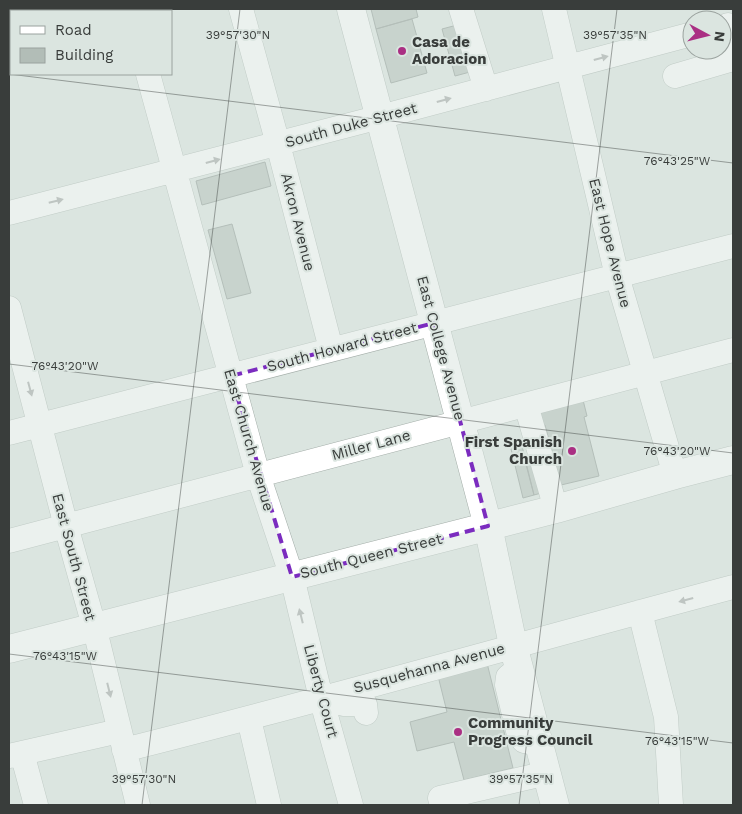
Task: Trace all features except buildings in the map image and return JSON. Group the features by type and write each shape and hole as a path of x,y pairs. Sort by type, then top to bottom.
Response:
{"main road":[{"name":"East College Avenue","path":"351,9 488,526 516,657 555,805"},
{"name":"South Queen Street","path":"9,649 556,509 733,460"}],"street":[{"name":"Akron Avenue","path":"241,9 331,350"},
{"path":"462,9 486,89"},
{"name":"East Hope Avenue","path":"554,9 617,276 675,475"},
{"name":"South Duke Street","path":"9,213 380,118 682,37"},
{"path":"686,60 685,73 730,60"},
{"path":"148,75 175,171"},
{"name":"East Church Avenue","path":"175,171 258,475 292,577"},
{"name":"South Howard Street","path":"9,433 733,246"},
{"name":"East South Street","path":"9,308 94,626 138,805"},
{"name":"Miller Lane","path":"9,541 733,350"},
{"path":"526,405 556,509"},
{"name":"Liberty Court","path":"292,577 327,696 352,805"},
{"name":"Susquehanna Avenue","path":"16,755 122,740 249,718 327,696 516,657 640,612 733,587"},
{"path":"640,612 666,717 671,805"},
{"path":"327,696 343,704 365,704 366,713"},
{"path":"249,718 269,805"},
{"path":"16,755 36,805"},
{"path":"441,802 547,773"}],"highlighted area":[{"path":"434,323 488,526 292,577 231,376"}],"place":[{"name":"Casa de Adoracion","path":"402,51"},
{"name":"First Spanish Church","path":"572,451"},
{"name":"Community Progress Council","path":"458,732"}]}
